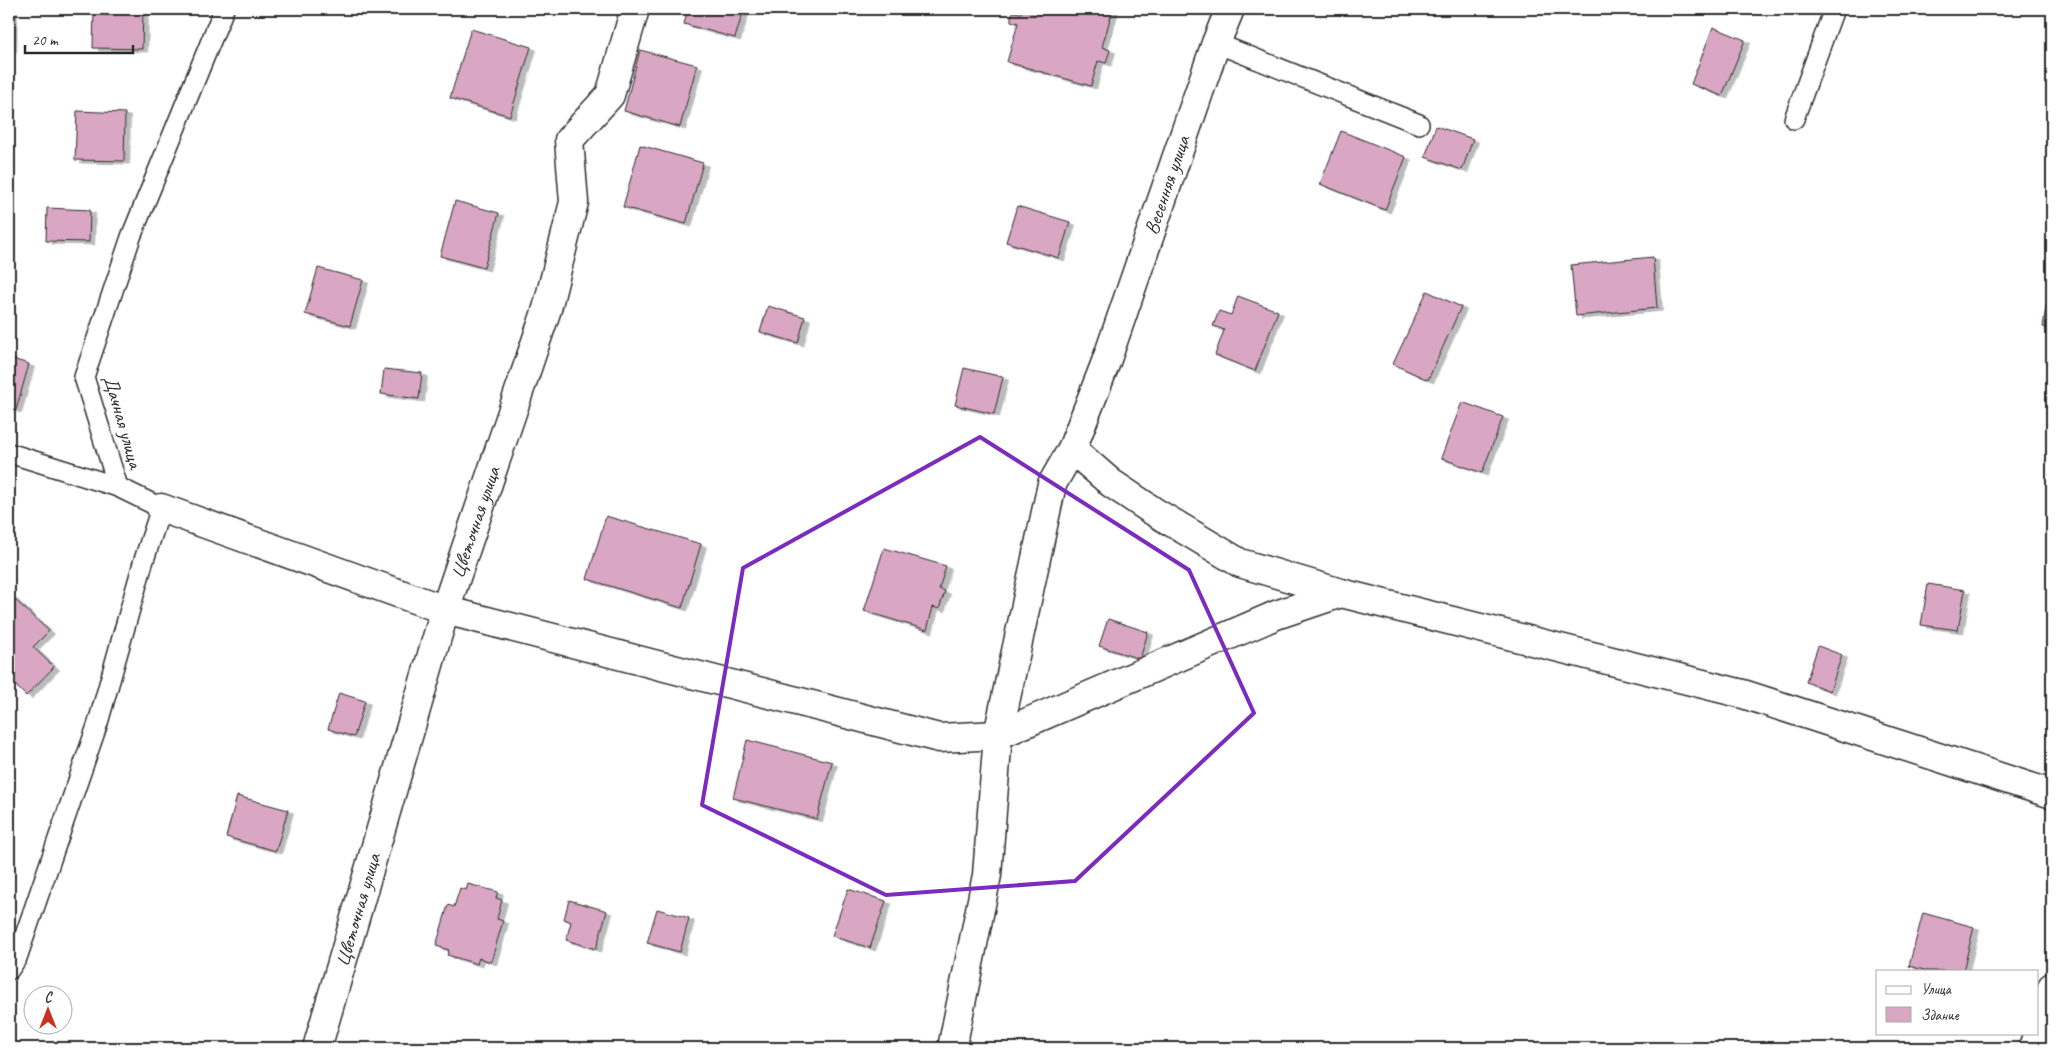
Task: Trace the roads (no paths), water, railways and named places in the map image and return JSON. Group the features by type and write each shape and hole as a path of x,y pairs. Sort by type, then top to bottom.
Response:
{"street":[{"name":"Цветочная улица","path":"317,1048 445,610 547,309 574,202 569,140 610,95 635,9"},
{"name":"Весенняя улица","path":"952,1048 987,875 998,735 1052,484 1072,449 1106,362 1216,43 1230,9"},
{"path":"1072,449 1111,483 1153,512 1240,563 1341,593 1743,694 2052,794"},
{"path":"161,508 445,610 940,738 998,735 1276,615 1341,593"},
{"path":"2038,1032 2052,987"},
{"path":"2033,1048 2037,1034"}],"lane":[{"name":"Дачная улица","path":"161,508 118,487 84,377 132,237 224,9"},
{"path":"1794,119 1834,9"},
{"path":"1216,43 1419,124"},
{"path":"9,453 118,487"},
{"path":"9,970 17,958 98,723 143,563 161,508"}]}
